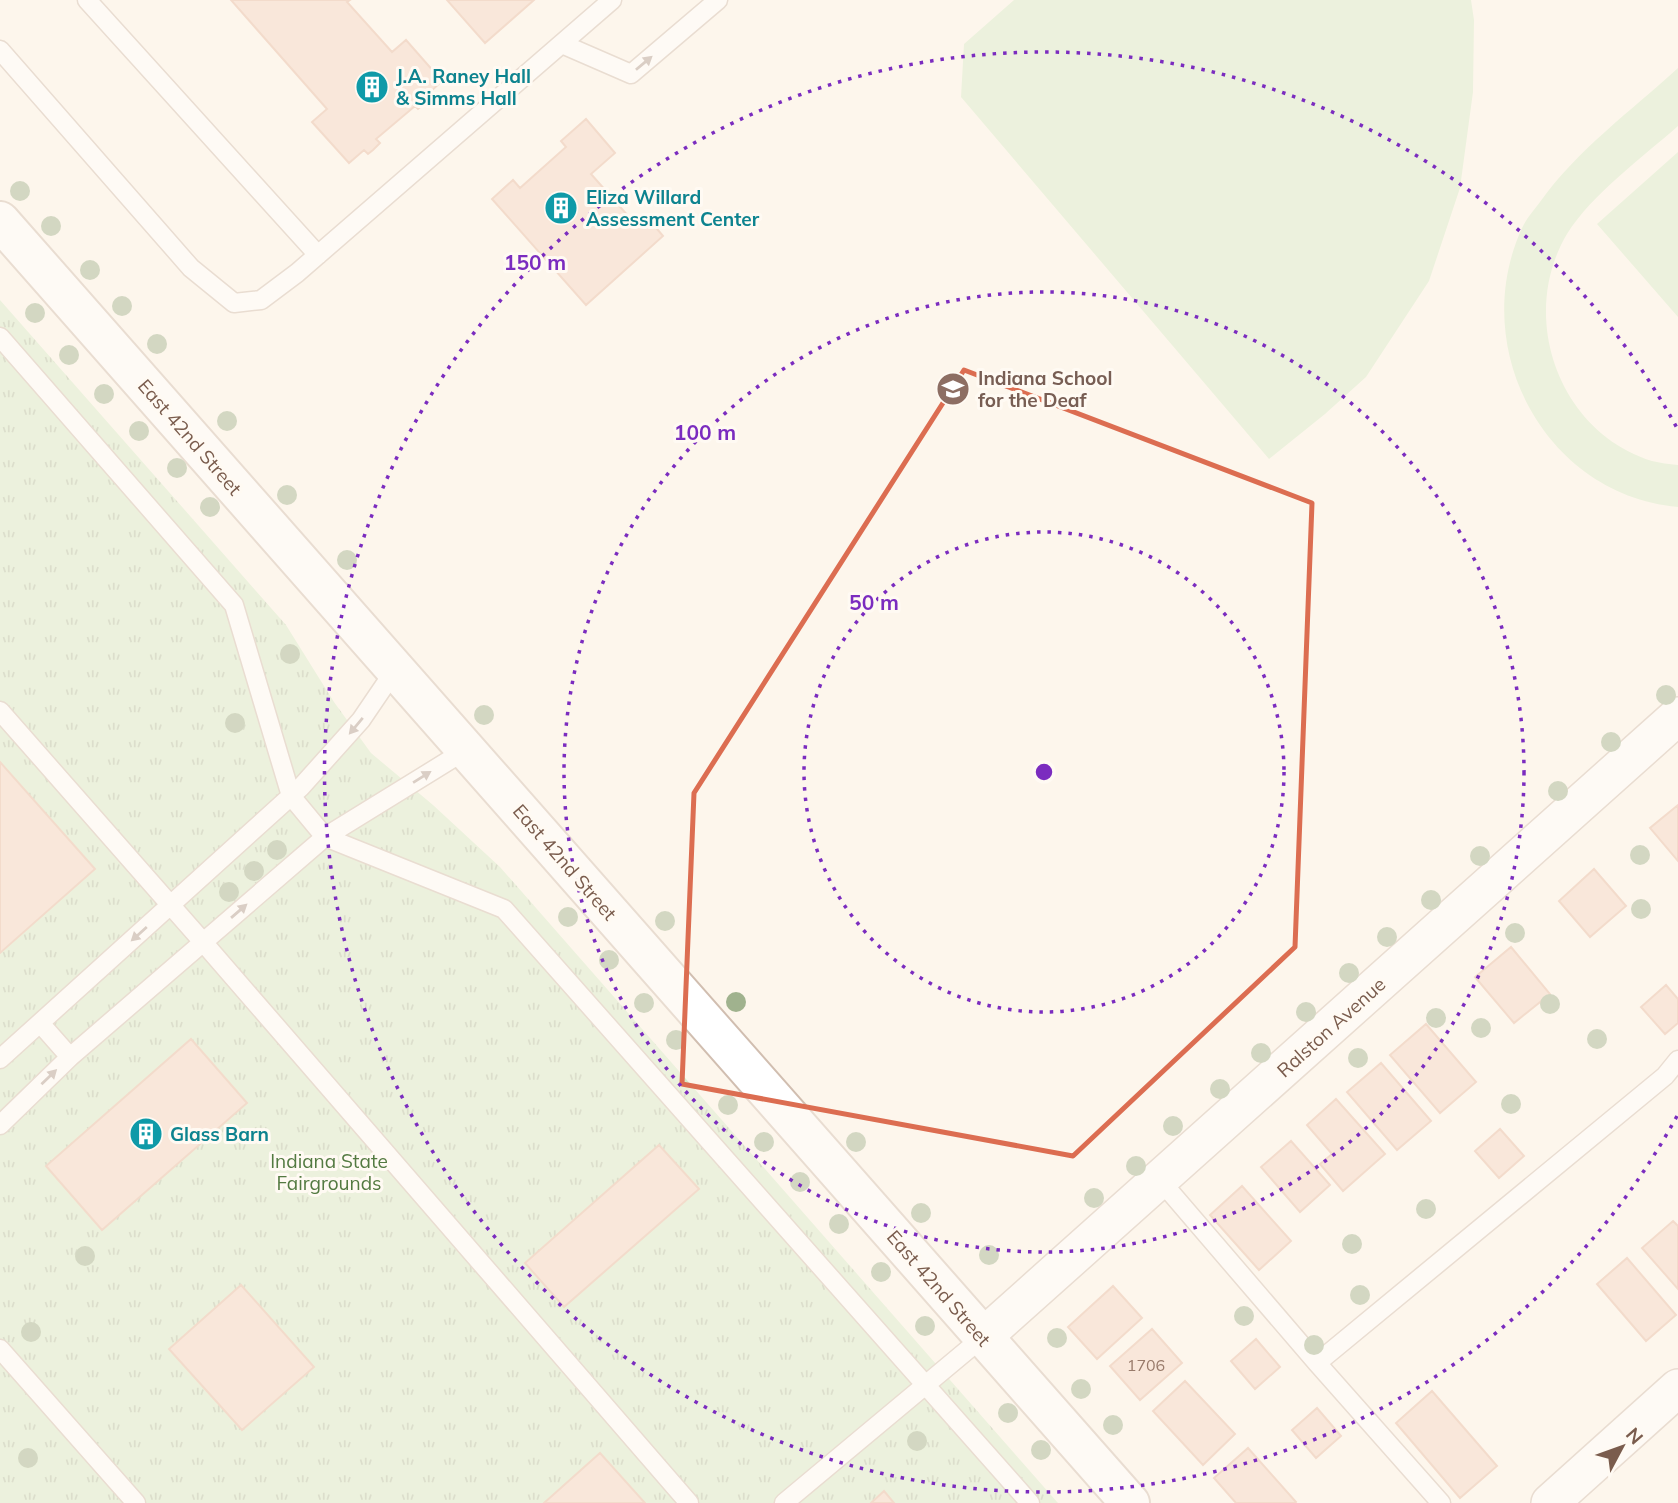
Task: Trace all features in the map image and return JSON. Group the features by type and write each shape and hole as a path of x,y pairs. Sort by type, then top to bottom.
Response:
{"street":[{"name":"East 42nd Street","path":"0,221 1130,1503"},
{"name":"Ralston Avenue","path":"983,1338 1678,716"},
{"path":"1550,1503 1678,1388"}],"lane":[{"path":"87,0 318,255"},
{"path":"0,50 191,268 234,303 261,300 318,255 612,0"},
{"path":"562,44 631,74 718,0"},
{"path":"0,337 234,605 291,796 325,838 505,909 1030,1503"},
{"path":"0,1059 291,796 361,720 395,670"},
{"path":"0,711 689,1503"},
{"path":"0,1125 70,1057 325,838 466,750"},
{"path":"40,1023 70,1057"},
{"path":"1317,1363 1665,1076 1678,1060"},
{"path":"1160,1180 1441,1503"},
{"path":"784,1503 983,1338"},
{"path":"0,1349 136,1503"}],"highlighted area":[{"path":"964,370 1312,503 1295,947 1073,1156 682,1084 694,793"}],"green space":[{"path":"1014,0 1471,0 1474,20 1473,92 1460,188 1429,281 1366,377 1269,459 961,97 964,44"},
{"path":"1678,68 1678,126 1619,177 1578,219 1567,234 1553,266 1546,300 1548,334 1556,367 1571,398 1592,425 1619,446 1652,461 1678,465 1678,507 1631,496 1590,475 1556,445 1530,408 1512,366 1504,321 1507,274 1522,228 1528,218 1555,183 1588,148"},
{"path":"1678,152 1678,317 1597,224"},
{"name":"Indiana State Fairgrounds","path":"0,300 286,625 334,702 371,753 500,867 1058,1503 0,1503"}],"building":[{"name":"J.A. Raney Hall & Simms Hall","path":"231,0 350,0 347,2 392,52 406,40 442,81 429,93 432,97 418,109 415,106 376,139 380,143 373,150 368,154 364,150 349,163 312,122 327,109"},
{"name":"J.A. Raney Hall & Simms Hall","path":"447,0 534,0 485,43"},
{"name":"Eliza Willard Assessment Center","path":"586,119 615,153 591,174 637,226 647,217 663,236 586,305 492,199 513,180 520,188 566,147 561,141"},
{"path":"0,762 95,869 0,953"},
{"path":"1678,805 1678,861 1650,828"},
{"path":"1594,869 1626,906 1590,937 1559,901"},
{"path":"1511,947 1550,994 1514,1023 1475,977"},
{"path":"1666,985 1678,999 1678,1023 1665,1034 1641,1007"},
{"path":"1426,1024 1476,1082 1440,1113 1390,1055"},
{"name":"Glass Barn","path":"191,1039 247,1103 102,1230 46,1166"},
{"path":"1381,1063 1431,1121 1397,1150 1347,1092"},
{"path":"1336,1099 1385,1154 1343,1191 1320,1164 1332,1154 1307,1125"},
{"path":"1500,1129 1524,1156 1499,1178 1475,1151"},
{"path":"1291,1141 1330,1185 1300,1212 1261,1167"},
{"path":"659,1145 699,1189 564,1307 525,1263"},
{"path":"1242,1186 1291,1241 1259,1270 1210,1215"},
{"path":"1673,1221 1678,1226 1678,1289 1642,1248"},
{"path":"1627,1258 1676,1315 1646,1341 1597,1284"},
{"path":"241,1285 314,1367 242,1430 169,1349"},
{"path":"1113,1286 1142,1318 1097,1359 1068,1327"},
{"path":"1152,1329 1182,1363 1140,1400 1110,1366"},
{"path":"1256,1339 1280,1367 1255,1389 1231,1361"},
{"path":"1185,1381 1235,1434 1203,1465 1153,1411"},
{"path":"1432,1391 1497,1466 1460,1498 1396,1423"},
{"path":"1317,1408 1341,1436 1316,1458 1292,1430"},
{"path":"1248,1448 1295,1503 1236,1503 1214,1478"},
{"path":"600,1453 645,1503 544,1503"},
{"path":"884,1491 894,1503 871,1503"}],"place":[{"name":"J.A. Raney Hall & Simms Hall","path":"372,87"},
{"name":"Eliza Willard Assessment Center","path":"561,208"},
{"name":"Indiana School for the Deaf","path":"953,389"},
{"name":"Glass Barn","path":"146,1134"}]}
